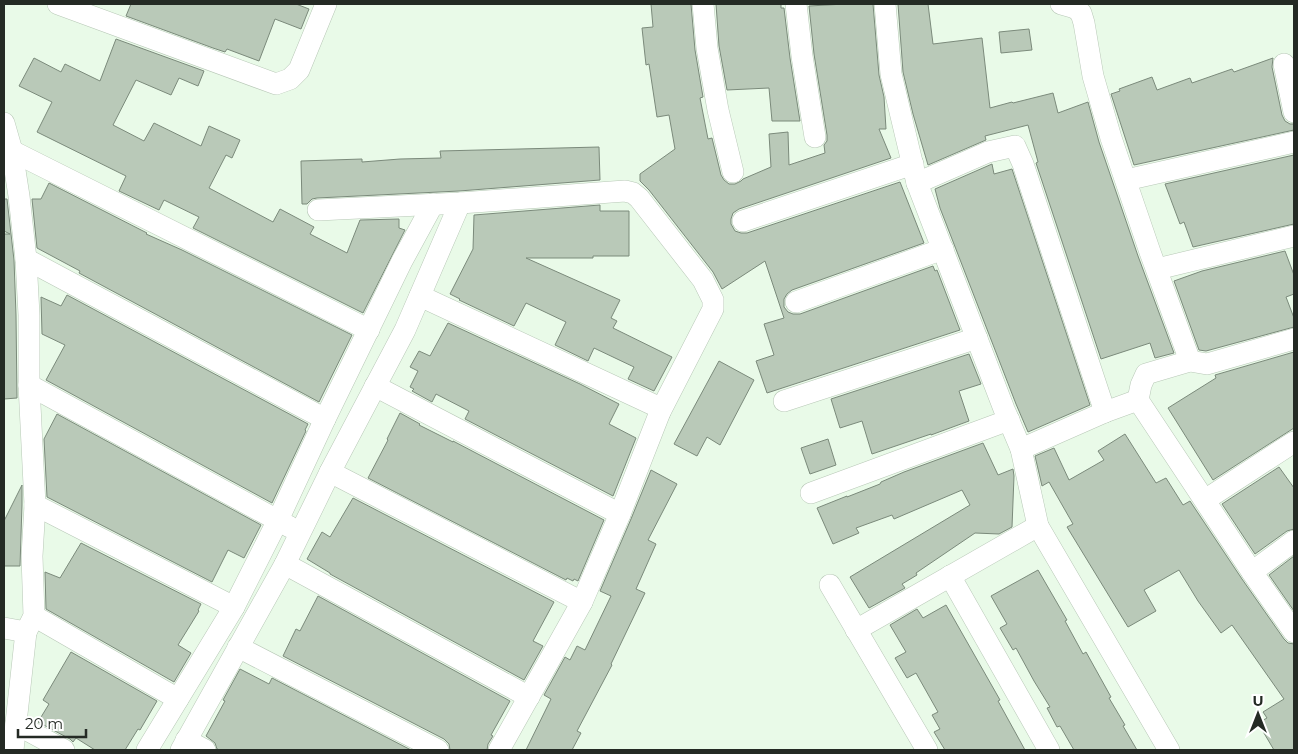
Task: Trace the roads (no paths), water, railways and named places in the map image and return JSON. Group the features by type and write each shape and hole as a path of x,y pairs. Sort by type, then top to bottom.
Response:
{"street":[{"path":"58,4 276,84 290,79 299,70 326,4"},
{"path":"703,4 707,48 718,110 733,172"},
{"path":"796,4 815,137"},
{"path":"885,4 891,74 915,174 1021,449 1038,526 1169,750"},
{"path":"1061,4 1075,8 1081,13 1093,76 1110,138 1190,361"},
{"path":"1284,64 1294,112"},
{"path":"4,123 12,151 26,259 29,315 29,385 35,505 30,624 13,750"},
{"path":"1126,180 1294,142"},
{"path":"743,221 988,152 1016,146 1105,412"},
{"path":"12,151 369,330"},
{"path":"318,210 625,190 639,198 703,280 713,300 714,309 660,412 620,514 582,602 499,750"},
{"path":"205,750 183,745 285,564 330,472 405,330 460,202"},
{"path":"147,750 234,607 278,520 402,261 433,204"},
{"path":"1157,269 1294,236"},
{"path":"796,302 943,249"},
{"path":"26,259 325,419"},
{"path":"420,296 656,406 660,412"},
{"path":"784,401 977,338"},
{"path":"1294,339 1207,364 1190,361 1146,374 1141,385 1138,400 1294,632"},
{"path":"29,385 301,532"},
{"path":"375,386 620,514"},
{"path":"1021,449 1105,412 1138,400"},
{"path":"811,493 1010,420"},
{"path":"1205,500 1294,442"},
{"path":"330,472 582,602"},
{"path":"35,505 234,607"},
{"path":"856,630 1038,526"},
{"path":"1252,572 1294,541"},
{"path":"285,564 529,697"},
{"path":"950,576 1049,750"},
{"path":"830,585 927,750"},
{"path":"4,628 30,624 178,699"},
{"path":"238,647 438,750"},
{"path":"16,724 64,750"}]}
